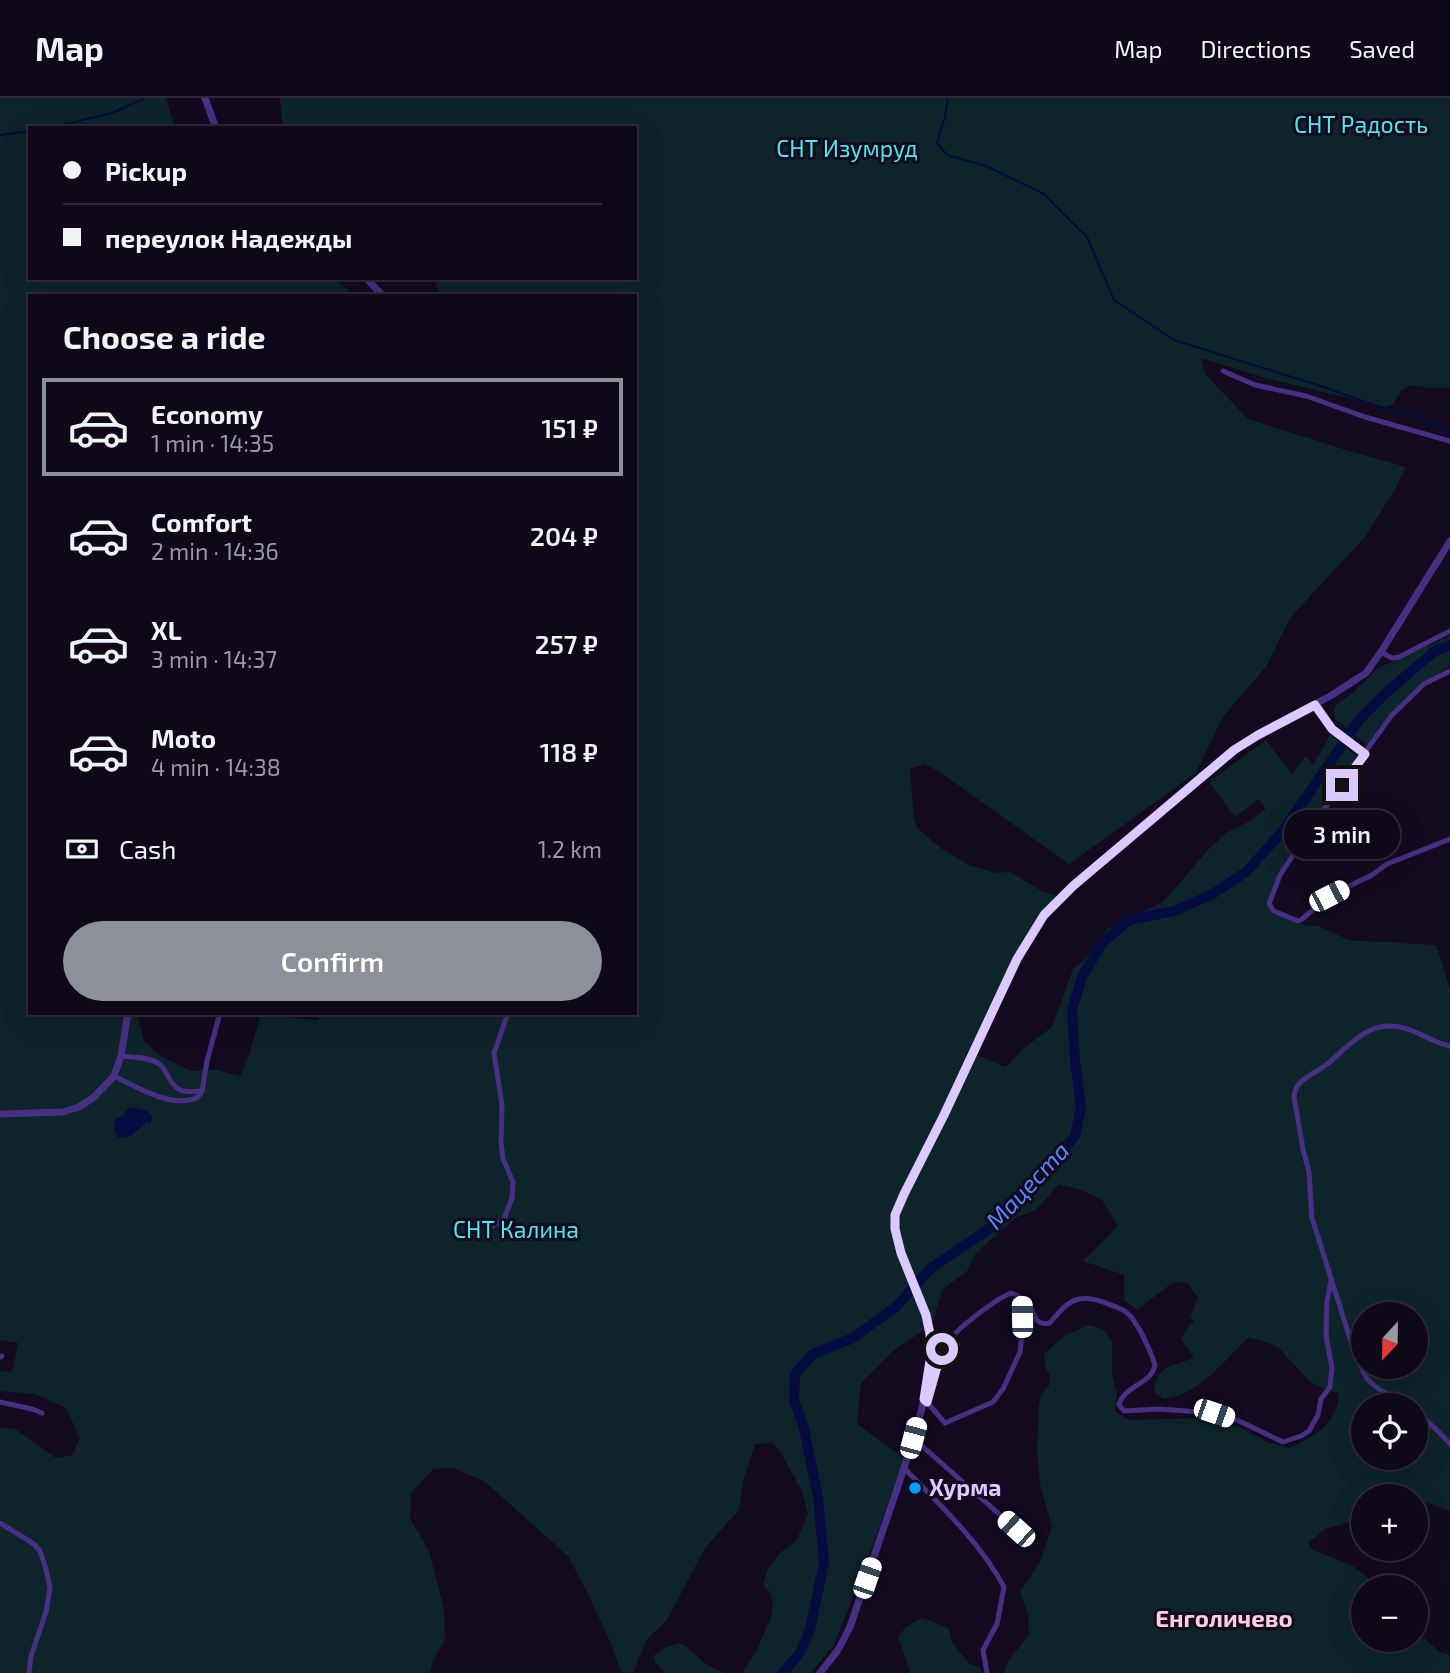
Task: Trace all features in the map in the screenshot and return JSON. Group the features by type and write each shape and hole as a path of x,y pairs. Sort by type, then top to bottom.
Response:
{"street":[{"path":"205,98 215,126"},
{"path":"368,280 381,294"},
{"path":"1223,372 1255,385 1306,396 1365,417 1450,441"},
{"path":"1022,1298 1020,1352 1003,1389 993,1402 945,1423 925,1400 930,1334 926,1315 901,1253 895,1229 895,1215 1017,959 1044,915 1073,886 1234,750 1366,673 1450,541"},
{"path":"1381,652 1392,658 1399,657 1450,631"},
{"path":"1450,671 1424,684 1391,716 1302,840 1280,875 1269,904 1274,911 1301,920 1329,896 1372,875 1387,863 1450,839"},
{"path":"1315,705 1332,729 1365,754"},
{"path":"0,1114 63,1112 79,1107 94,1097 114,1076 121,1056 128,1015"},
{"path":"114,1076 144,1092 172,1101 194,1100 202,1091 220,1015"},
{"path":"488,1229 507,1214 512,1190 512,1175 503,1159 502,1094 494,1053 507,1015"},
{"path":"1386,1393 1367,1378 1354,1351 1312,1218 1309,1172 1294,1091 1299,1081 1325,1065 1353,1040 1370,1030 1398,1027 1450,1046"},
{"path":"121,1056 158,1063 174,1087 180,1091 202,1091"},
{"path":"820,1673 838,1650 849,1626 941,1351 952,1337 984,1309 1011,1293 1028,1302 1042,1324 1050,1322 1068,1304 1088,1297 1126,1312 1133,1320 1155,1365 1154,1372 1149,1377 1120,1398 1119,1405 1124,1411 1159,1409 1214,1413 1237,1420 1283,1442 1309,1431 1318,1415 1321,1399 1330,1387 1332,1367 1326,1335 1331,1280"},
{"path":"0,1402 42,1413"},
{"path":"1428,1422 1450,1444"},
{"path":"913,1438 1016,1529"},
{"path":"904,1468 945,1510 990,1564 1004,1587 997,1624 983,1650 987,1673"},
{"path":"0,1523 34,1544 40,1551 50,1588 46,1612 31,1656 29,1673"}],"green space":[{"path":"0,98 166,98 174,126 28,126 28,280 336,280 353,294 28,294 28,1015 139,1015 144,1041 160,1056 191,1071 216,1070 241,1076 261,1015 317,1020 321,1015 637,1015 637,294 439,294 435,282 428,280 637,280 637,126 283,126 280,98 1450,98 1450,388 1411,385 1401,391 1393,404 1386,407 1265,378 1201,358 1205,374 1248,419 1406,467 1365,537 1290,618 1267,665 1223,717 1195,774 1069,864 941,773 925,764 910,769 914,820 918,828 931,840 969,865 995,873 1010,872 1042,891 1057,896 1030,934 972,1053 1006,1067 1024,1048 1052,1027 1073,969 1084,960 1108,929 1163,902 1226,833 1266,809 1259,799 1235,817 1209,782 1266,740 1292,774 1306,756 1313,765 1331,734 1357,757 1285,862 1268,902 1275,913 1298,924 1318,926 1349,940 1436,945 1450,989 1450,1511 1428,1503 1428,1484 1351,1484 1351,1522 1325,1529 1308,1543 1313,1550 1353,1566 1365,1575 1351,1575 1351,1652 1428,1652 1428,1642 1440,1652 1450,1655 1450,1673 1004,1673 1008,1661 1029,1635 1028,1615 1020,1592 1040,1562 1052,1527 1040,1484 1037,1450 1039,1405 1041,1396 1050,1384 1044,1354 1064,1336 1088,1325 1102,1329 1112,1341 1112,1374 1117,1395 1115,1411 1129,1420 1203,1418 1237,1426 1269,1443 1290,1448 1323,1428 1334,1413 1339,1393 1328,1391 1309,1381 1277,1346 1249,1337 1211,1375 1189,1391 1164,1399 1154,1392 1155,1383 1162,1371 1194,1358 1181,1339 1194,1321 1190,1316 1198,1298 1187,1282 1172,1283 1137,1310 1124,1300 1124,1275 1083,1261 1118,1226 1102,1200 1059,1184 1036,1210 1015,1218 975,1254 967,1271 942,1290 932,1325 894,1350 861,1383 857,1424 904,1458 834,1645 811,1673 742,1673 756,1652 771,1617 773,1605 770,1592 764,1586 768,1569 781,1552 796,1541 808,1514 802,1491 778,1448 772,1443 755,1444 743,1482 739,1510 705,1548 667,1620 647,1639 633,1673 621,1672 613,1648 568,1556 484,1481 453,1468 433,1469 411,1493 410,1518 429,1551 444,1609 445,1639 430,1673 0,1673 0,1427 15,1429 56,1458 72,1455 80,1438 66,1408 35,1394 0,1391 0,1371 12,1372 18,1343 0,1340"},
{"path":"1450,636 1450,666 1420,685 1388,715 1367,745 1335,719 1336,705 1354,692 1378,668"},
{"path":"921,1618 949,1629 952,1643 970,1664 980,1667 982,1673 909,1673 898,1637 905,1628"},
{"path":"679,1643 707,1665 725,1673 665,1673 654,1660 655,1654"}],"shaded area":[{"path":"130,1107 147,1111 153,1117 150,1124 148,1121 131,1136 118,1138 114,1128 115,1119"}],"waterway":[{"path":"57,126 112,113 145,98"},
{"path":"948,98 937,143 947,155 986,166 1044,194 1087,237 1114,300 1174,340 1324,387 1399,414 1414,415 1450,432"},
{"path":"0,135 28,131"},
{"name":"Мацеста","path":"783,1673 801,1651 810,1629 824,1563 818,1497 804,1429 794,1399 795,1374 813,1354 853,1338 897,1306 930,1269 999,1222 1075,1136 1081,1107 1072,1010 1082,977 1102,943 1129,920 1174,911 1211,895 1246,872 1282,832 1360,719 1435,651 1450,645"}],"place":[{"name":"Хурма","path":"915,1488"}],"district":[{"name":"Енголичево","path":"1224,1619"}],"route":[{"path":"942,1349 927,1402 924,1399 930,1361 930,1334 926,1315 901,1253 895,1229 895,1215 1017,959 1044,915 1073,886 1234,750 1315,705 1332,729 1365,754 1342,785"}],"park label":[{"name":"СНТ Радость","path":"1361,125"},
{"name":"СНТ Изумруд","path":"847,149"},
{"name":"СНТ Калина","path":"516,1230"}]}
